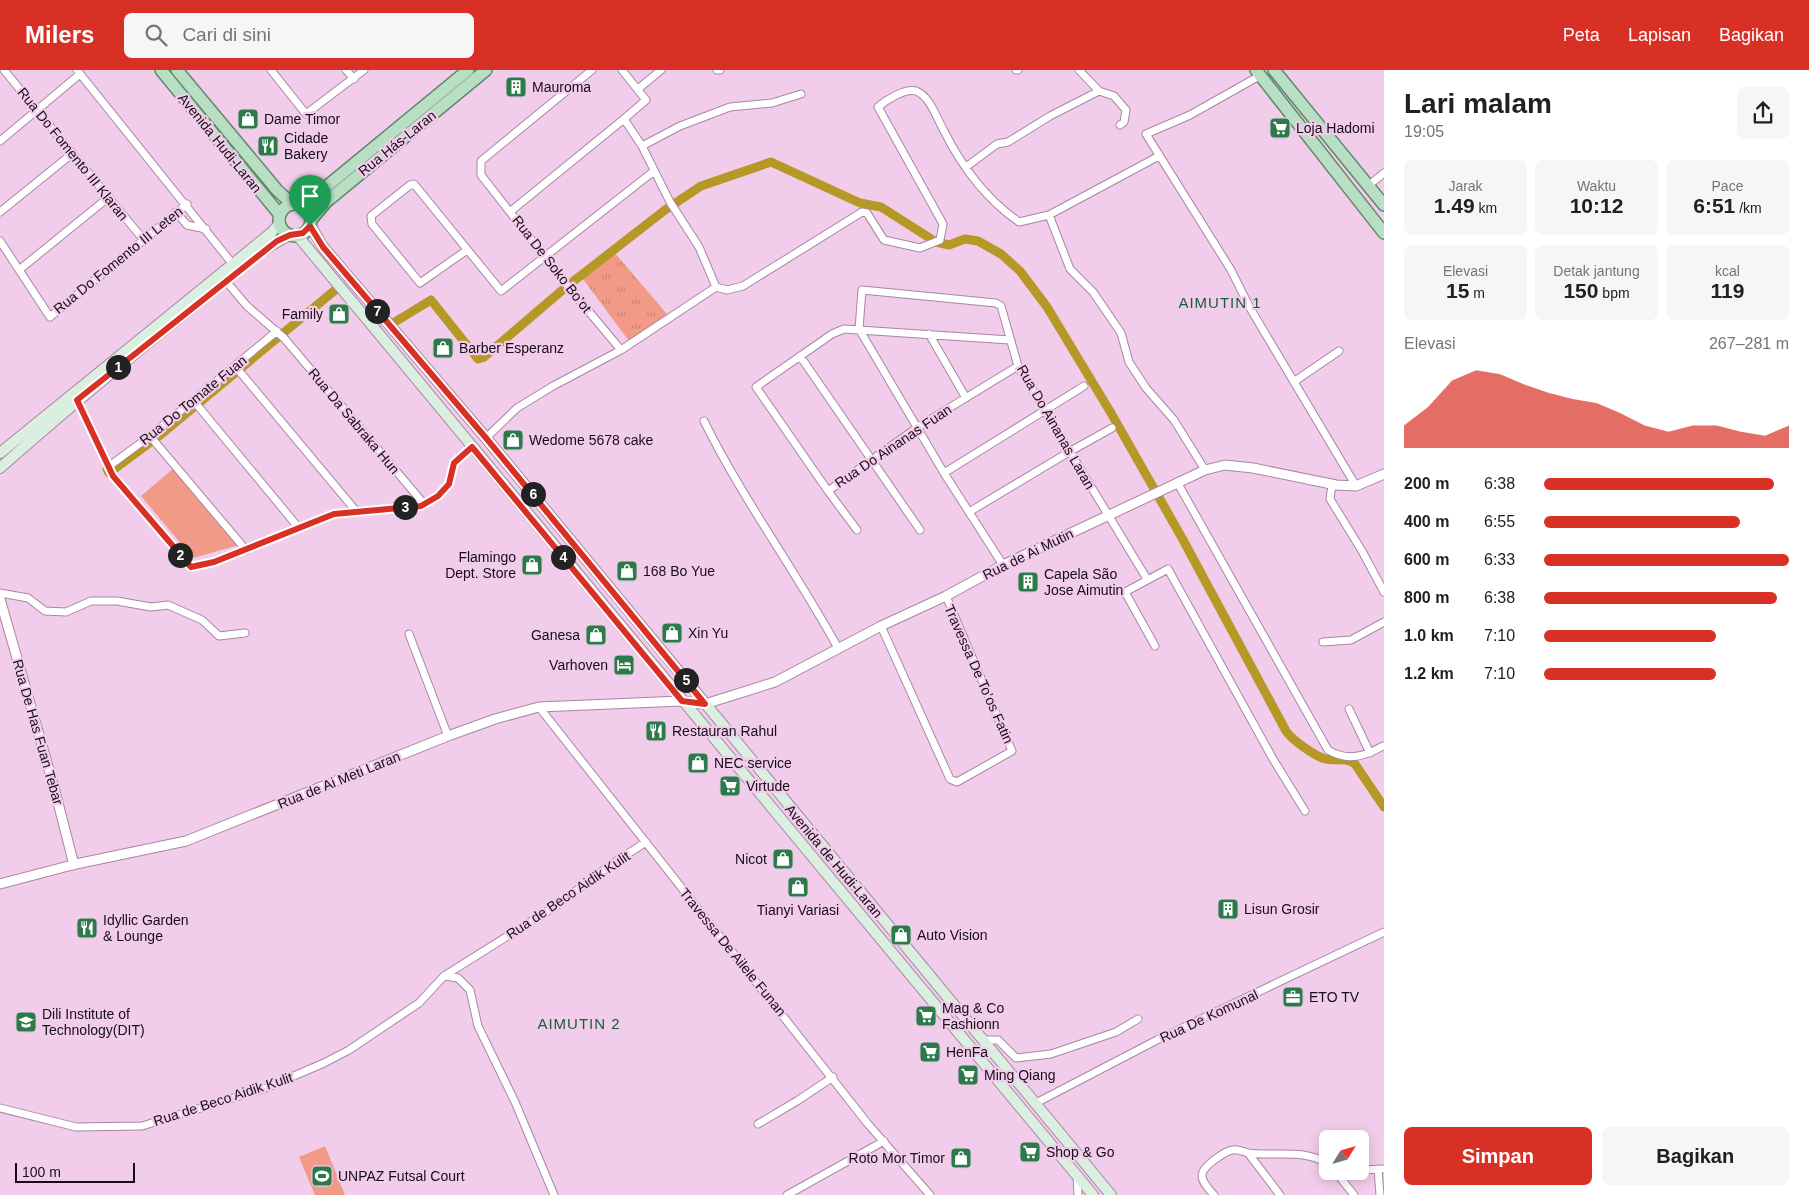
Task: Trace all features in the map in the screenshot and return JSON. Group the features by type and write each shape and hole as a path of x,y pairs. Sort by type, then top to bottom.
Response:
{"main road":[{"name":"Avenida Hudi-Laran","path":"160,70 280,219"},
{"path":"0,453 225,280 236,267 277,241 307,230 310,223 307,210 295,204 277,190 176,70"},
{"name":"Rua Hás-Laran","path":"295,204 320,192 468,70"},
{"name":"Rua Hás-Laran","path":"310,223 326,202 486,70"},
{"path":"1274,70 1384,205"},
{"path":"1258,73 1384,232"},
{"path":"0,468 76,396 236,267 271,233 280,219 284,208 295,204"},
{"path":"280,219 282,228 294,235 472,447 1093,1195"},
{"name":"Avenida de Hudi-Laran","path":"310,223 323,247 486,438 1111,1195"}],"street":[{"name":"Rua Do Fomento III Klaran","path":"4,70 142,238"},
{"path":"271,70 306,114 364,70"},
{"path":"346,70 354,78"},
{"name":"Rua De Soko Bo’ot","path":"592,70 481,162 481,175 511,211 564,282 621,350"},
{"path":"511,211 646,100 622,70"},
{"path":"638,89 661,70"},
{"path":"1079,70 1100,90 1114,96 1126,110 1124,122 1120,125"},
{"path":"0,141 79,72 236,267"},
{"path":"1258,73 1190,115 1146,134 1231,270 1250,308 1356,486"},
{"path":"966,167 997,144 1008,142 1050,116 1100,90"},
{"path":"486,438 518,408 553,386 621,350 716,287 727,290 743,286 862,212 867,213 884,240 920,248 932,245 940,240 943,224 878,107 885,101 908,91 916,91 925,96 955,153 999,208 1019,222 1049,215 1159,156"},
{"path":"642,146 680,126 730,107 772,103 801,94"},
{"path":"624,119 642,146 670,202 699,247 716,287"},
{"path":"0,212 73,153"},
{"path":"467,250 420,283 372,224 371,216 410,185 414,184 501,291 654,171"},
{"path":"1368,186 1384,173"},
{"path":"19,270 109,197"},
{"name":"Rua Do Fomento III Leten","path":"0,241 50,317 142,238 187,204"},
{"path":"176,212 187,225 207,229"},
{"path":"1049,215 1070,269 1093,292 1121,334 1134,369 1146,388 1174,420 1205,470"},
{"path":"225,280 247,306 277,331"},
{"name":"Rua Do Ainanas Laran","path":"859,329 862,290 996,302 1001,306 1018,366 1147,579"},
{"name":"Rua Do Ainanas Fuan","path":"1010,340 844,329 832,334 756,387 828,491 918,427 1018,366"},
{"path":"859,329 944,472 1003,565"},
{"name":"Rua Da Sabraka Hun","path":"277,331 424,504"},
{"name":"Rua Do Tomate Fuan","path":"108,466 150,436 277,331"},
{"path":"929,334 966,398"},
{"path":"1295,381 1339,351"},
{"path":"800,356 873,459 920,530"},
{"path":"236,366 356,511"},
{"path":"944,472 1084,386"},
{"path":"76,396 113,476 191,567 214,562 246,550 298,526 334,514 424,504 438,496 449,484 454,463 472,447"},
{"path":"193,400 298,526"},
{"path":"704,421 733,477 820,615 838,648"},
{"path":"969,512 1112,428"},
{"path":"150,436 246,550"},
{"name":"Rua de Ai Mutin","path":"682,701 705,704 775,682 881,626 946,596 1003,565 1205,470 1225,466 1253,468 1332,485 1356,486 1384,474"},
{"path":"1177,482 1328,750 1336,755 1357,757 1383,746"},
{"path":"1332,485 1330,498 1384,592"},
{"path":"828,491 857,530"},
{"path":"1155,646 1125,592 1147,579 1170,569 1272,759 1305,811"},
{"path":"0,593 28,598 45,611 66,612 91,601 117,601 151,607 168,605 202,620 219,636 245,633"},
{"name":"Travessa De To’os Fatin","path":"881,626 950,779 953,782 957,782 1012,751 946,596"},
{"name":"Rua De Has Fuan Tebar","path":"0,599 54,787 74,866"},
{"path":"1323,642 1351,640 1384,622"},
{"path":"409,634 448,736"},
{"name":"Rua de Ai Meti Laran","path":"0,883 186,841 448,736 495,719 539,707 682,701"},
{"name":"Travessa De Ailele Funan","path":"539,707 884,1141 930,1195"},
{"path":"1349,710 1370,753"},
{"name":"Rua de Beco Aidik Kulit","path":"0,1108 76,1127 142,1126 266,1088 324,1063 419,1003 444,976 557,905 609,866 646,842"},
{"name":"Rua De Komunal","path":"1036,1103 1157,1040 1384,932"},
{"path":"444,976 458,978 470,990 478,1026 515,1102 554,1195"},
{"path":"984,1040 998,1040 1011,1055 1021,1058 1051,1054 1072,1045 1116,1032 1138,1019"},
{"path":"758,1124 833,1077"},
{"path":"787,1195 884,1141"},
{"path":"1214,1195 1204,1182 1203,1170 1225,1152 1240,1150 1248,1153 1309,1155 1319,1160"},
{"path":"1248,1153 1280,1195"},
{"path":"1380,1195 1381,1169"},
{"path":"1077,1176 1078,1195"},
{"path":"1342,1180 1354,1195"}],"green space":[{"path":"614,252 667,314 629,341 583,279"},
{"path":"174,468 239,545 193,558 141,496"},
{"name":"UNPAZ Futsal Court","path":"325,1146 345,1195 315,1195 299,1157"}],"waterway":[{"path":"390,325 431,300 478,359 484,357 566,287 665,210 701,186 771,162 860,203 881,207 936,242 949,245 965,239 978,241 1001,254 1020,271 1047,307 1111,413 1182,538 1286,731 1298,743 1325,759 1348,760 1355,764 1384,807"},
{"path":"107,469 109,473 159,436 340,286"}],"place":[{"name":"Mauroma","path":"516,87"},
{"name":"Dame Timor","path":"248,119"},
{"name":"Loja Hadomi","path":"1280,128"},
{"name":"Cidade Bakery","path":"268,146"},
{"name":"Family","path":"339,314"},
{"name":"Barber Esperanz","path":"443,348"},
{"name":"Wedome 5678 cake","path":"513,440"},
{"name":"Flamingo Dept. Store","path":"532,565"},
{"name":"168 Bo Yue","path":"627,571"},
{"name":"Capela São Jose Aimutin","path":"1028,582"},
{"name":"Xin Yu","path":"672,633"},
{"name":"Ganesa","path":"596,635"},
{"name":"Varhoven","path":"624,665"},
{"name":"Restauran Rahul","path":"656,731"},
{"name":"NEC service","path":"698,763"},
{"name":"Virtude","path":"730,786"},
{"name":"Nicot","path":"783,859"},
{"name":"Tianyi Variasi","path":"798,887"},
{"name":"Lisun Grosir","path":"1228,909"},
{"name":"Idyllic Garden & Lounge","path":"87,928"},
{"name":"Auto Vision","path":"901,935"},
{"name":"ETO TV","path":"1293,997"},
{"name":"Mag & Co Fashionn","path":"926,1016"},
{"name":"Dili Institute of Technology(DIT)","path":"26,1022"},
{"name":"HenFa","path":"930,1052"},
{"name":"Ming Qiang","path":"968,1075"},
{"name":"Shop & Go","path":"1030,1152"},
{"name":"Roto Mor Timor","path":"961,1158"},
{"name":"UNPAZ Futsal Court","path":"322,1176"}],"district":[{"name":"AIMUTIN 1","path":"1220,303"},
{"name":"AIMUTIN 2","path":"579,1024"}],"route":[{"path":"310,226 323,247 486,438 705,704 682,701 472,447 454,463 449,484 438,496 421,506 334,514 302,525 214,562 191,567 113,476 77,400 225,280 277,241 290,235 303,233 310,226"}]}
